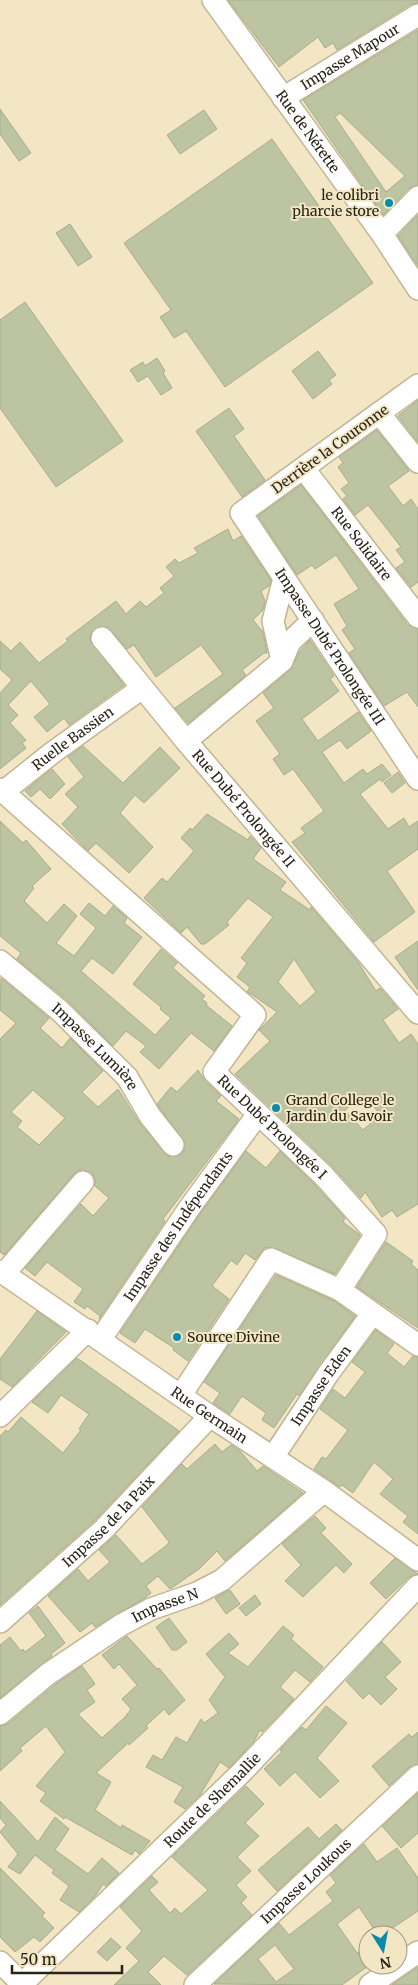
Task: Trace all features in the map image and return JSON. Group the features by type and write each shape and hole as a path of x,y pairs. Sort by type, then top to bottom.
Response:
{"street":[{"name":"Rue de Nérette","path":"213,0 382,234 418,289"},
{"name":"Impasse Mapour","path":"283,98 418,14"},
{"path":"382,234 418,197"},
{"name":"Derrière la Couronne","path":"241,513 418,385"},
{"path":"379,413 418,462"},
{"name":"Rue Solidaire","path":"304,469 418,617"},
{"name":"Impasse Dubé Prolongée III","path":"241,513 418,779"},
{"path":"282,661 273,621 284,578"},
{"path":"282,661 290,642 313,620"},
{"path":"102,638 186,741"},
{"name":"Rue Dubé Prolongée II","path":"282,661 186,741 418,1013"},
{"name":"Ruelle Bassien","path":"2,791 142,688"},
{"name":"Rue Dubé Prolongée I","path":"2,791 255,1016 214,1072 323,1174 376,1234 340,1290"},
{"name":"Impasse Lumière","path":"0,961 58,1010 127,1077 150,1116 173,1145"},
{"name":"Impasse des Indépendants","path":"0,1416 94,1335 258,1114"},
{"path":"2,1272 83,1182"},
{"path":"181,1396 271,1259 340,1290 418,1346"},
{"name":"Rue Germain","path":"2,1272 210,1416 324,1491 418,1560"},
{"name":"Impasse Eden","path":"273,1458 328,1374 372,1314"},
{"name":"Impasse de la Paix","path":"0,1622 104,1529 210,1416"},
{"name":"Impasse N","path":"0,1714 48,1674 121,1625 150,1609 197,1593 222,1580 324,1491"},
{"name":"Route de Shemallie","path":"0,1962 22,1984 242,1772 418,1586"},
{"name":"Impasse Loukous","path":"195,1985 418,1776"},
{"path":"378,1983 418,1952"}],"building":[{"path":"228,0 418,0 418,3 411,4 337,50 333,43 325,48 318,37 279,67"},
{"path":"418,30 418,185 409,188 383,215 303,100","holes":["340,113 405,176 386,192 335,117"]},
{"path":"0,109 31,153 19,161 0,134"},
{"path":"204,110 217,129 180,154 167,135"},
{"path":"272,139 373,283 225,387 186,331 174,338 160,317 171,310 124,243"},
{"path":"418,215 418,266 398,236"},
{"path":"70,224 92,257 78,266 56,233"},
{"path":"25,302 123,441 56,487 0,408 0,320"},
{"path":"318,351 336,375 329,380 332,384 313,399 292,371"},
{"path":"157,358 172,388 161,395 148,376 138,382 130,370 143,362 145,366"},
{"path":"418,400 418,442 398,416"},
{"path":"229,408 244,429 234,436 265,480 242,497 196,431"},
{"path":"377,430 409,471 388,486 403,506 411,499 418,509 418,582 411,587 396,568 405,562 396,550 401,547 368,505 355,515 343,499 347,496 341,489 349,483 338,467 343,463 339,457"},
{"path":"301,485 408,625 418,629 418,707 407,692 384,706 349,653 355,649 342,630 347,626 334,604 359,589 336,555 315,569 312,565 297,575 258,516"},
{"path":"228,529 233,541 241,536 271,580 269,586 261,591 265,601 263,610 253,620 263,632 267,653 264,653 242,670 246,675 188,723 175,708 223,674 201,645 156,677 134,645 127,649 111,630 100,626 91,633 90,640 124,685 69,725 64,718 47,732 34,717 50,704 31,681 8,705 18,715 10,723 26,740 22,743 26,748 0,769 0,693 12,680 0,669 0,641 11,651 20,642 39,663 68,641 66,639 116,601 126,614 140,601 146,607 164,593 160,588 174,576 166,567 175,559 179,563 198,553 194,548"},
{"path":"310,640 334,676 330,679 339,691 302,719 318,741 358,712 371,731 347,749 340,740 322,752 344,783 363,769 367,774 382,764 391,775 382,782 380,779 360,794 388,829 404,818 409,827 418,821 418,849 387,871 415,912 374,942 292,842 305,833 301,828 324,811 293,769 284,775 273,759 280,754 256,721 274,708 263,693 290,670 300,651"},
{"path":"83,746 123,783 160,747 180,768 144,803 135,795 120,813 153,847 129,873 96,843 88,851 62,824 78,807 65,794 84,777 68,757"},
{"path":"52,769 65,784 50,799 40,789 31,797 25,791"},
{"path":"398,772 405,783 392,793 384,783"},
{"path":"207,814 248,840 250,836 261,848 253,859 286,882 280,890 310,910 311,907 358,962 376,991 380,988 398,1009 383,1020 399,1043 411,1034 418,1044 418,1204 397,1217 392,1210 382,1217 365,1192 361,1198 332,1166 235,1074 270,1041 259,1030 277,1012 247,992 250,987 237,977 247,963 241,958 273,917 248,898 227,922 229,925 205,944 201,944 187,927 181,933 144,898 162,878 167,882 194,851 181,838 190,828 192,830","holes":["294,959 316,992 300,1006 278,982","365,1094 380,1115 363,1130 345,1110"]},
{"path":"0,821 23,843 26,840 51,869 32,886 34,888 24,901 47,923 64,904 77,916 56,943 74,956 96,928 80,914 89,903 105,916 113,906 127,918 124,923 142,937 113,974 92,958 81,971 155,1035 171,1018 160,1009 161,1007 133,984 161,949 177,963 173,968 205,996 202,999 207,1003 206,1005 232,1026 214,1051 191,1033 159,1069 140,1052 146,1046 126,1031 113,1046 67,1000 17,959 21,953 0,936"},
{"path":"418,941 418,990 395,957"},
{"path":"1,978 49,1018 40,1028 62,1048 70,1038 103,1071 82,1092 98,1107 118,1089 140,1124 168,1156 180,1155 184,1150 185,1143 157,1104 171,1087 177,1092 198,1070 205,1081 221,1096 216,1101 239,1119 163,1219 165,1221 99,1319 100,1316 87,1306 85,1309 74,1302 83,1289 47,1262 35,1276 25,1268 81,1204 93,1216 109,1198 95,1186 95,1178 91,1172 79,1170 74,1174 4,1255 0,1252 0,1039 16,1023 0,1010","holes":["33,1090 65,1118 39,1145 17,1127 22,1121 11,1112"]},
{"path":"246,1151 266,1168 280,1151 345,1218 343,1222 360,1235 335,1274 271,1247 264,1248 255,1260 245,1253 237,1265 231,1260 212,1286 229,1299 188,1361 173,1350 174,1348 145,1329 135,1343 120,1333 200,1214"},
{"path":"386,1242 413,1261 411,1264 418,1270 418,1328 357,1287"},
{"path":"276,1275 334,1301 355,1316 299,1396 297,1394 274,1428 262,1420 266,1413 242,1396 230,1414 213,1403 220,1393 204,1382"},
{"path":"37,1311 66,1332 12,1387 0,1379 0,1359"},
{"path":"376,1330 394,1344 387,1353 404,1367 413,1356 418,1357 418,1534 403,1522 408,1516 380,1494 393,1479 374,1462 353,1493 342,1485 340,1487 314,1469 322,1457 326,1459 348,1430 320,1409 333,1389 345,1398 365,1372 352,1362"},
{"path":"77,1358 179,1431 95,1520 0,1605 0,1436 6,1430 8,1432 21,1417 63,1453 81,1430 79,1429 89,1414 61,1395 48,1413 32,1402"},
{"path":"215,1444 222,1452 231,1445 240,1451 257,1471 263,1466 303,1493 225,1561 217,1551 199,1569 170,1589 158,1576 146,1586 151,1593 145,1598 95,1627 92,1623 80,1632 48,1596 78,1569 88,1581 110,1562 99,1550 116,1535 142,1564 167,1545 169,1542 142,1507 182,1464 187,1469"},
{"path":"315,1516 326,1528 321,1533 352,1564 344,1573 336,1565 303,1597 285,1581 301,1565 282,1544"},
{"path":"395,1558 418,1574 409,1577 386,1599 370,1583"},
{"path":"230,1590 240,1604 226,1614 215,1598"},
{"path":"255,1595 261,1604 246,1616 239,1608"},
{"path":"38,1606 65,1643 51,1654 52,1656 0,1698 0,1645 10,1637 21,1651 23,1649 25,1652 46,1636 29,1613"},
{"path":"169,1618 187,1642 177,1650 172,1650 156,1627"},
{"path":"283,1626 294,1635 291,1639 323,1667 310,1682 295,1670 280,1687 294,1699 262,1732 260,1730 254,1741 229,1768 220,1762 200,1795 185,1809 174,1802 183,1787 146,1767 153,1755 162,1760 176,1737 187,1743 201,1719 204,1723 218,1713 209,1700 225,1677 206,1654 229,1633 239,1644 228,1653 248,1667"},
{"path":"127,1636 157,1669 159,1668 185,1700 169,1715 164,1709 146,1726 148,1728 129,1745 128,1743 96,1773 111,1782 95,1810 121,1828 122,1825 150,1841 139,1854 135,1850 132,1855 65,1817 64,1819 40,1801 46,1793 36,1786 65,1752 46,1726 20,1748 22,1751 0,1771 0,1726 8,1724 56,1684 82,1666 95,1684 87,1690 95,1702 78,1714 102,1738 125,1717 131,1709 122,1699 137,1685 119,1664 114,1669 102,1655"},
{"path":"382,1642 401,1662 385,1677 397,1689 381,1705 369,1693 363,1699 346,1681"},
{"path":"326,1706 347,1723 317,1758 339,1781 320,1798 295,1772 280,1786 264,1769 282,1752 280,1750 302,1727 306,1730"},
{"path":"418,1732 418,1764 409,1767 389,1786 372,1766 409,1734 412,1737"},
{"path":"246,1786 264,1804 245,1823 259,1836 237,1857 251,1871 236,1885 247,1897 241,1903 252,1915 187,1975 164,1956 148,1972 161,1985 114,1985 139,1961 126,1948 142,1931 120,1907 152,1876 158,1882 149,1890 170,1913 175,1908 181,1914 208,1890 172,1857"},
{"path":"418,1793 418,1833 401,1848 382,1826"},
{"path":"0,1801 38,1842 55,1817 69,1829 55,1850 88,1874 102,1858 119,1873 106,1886 103,1884 96,1895 79,1912 60,1900 69,1886 52,1873 54,1870 35,1855 20,1874 8,1867 18,1854 0,1832 6,1825 0,1818"},
{"path":"336,1824 342,1830 277,1891 258,1870 308,1827 319,1839"},
{"path":"364,1844 377,1862 397,1848 418,1878 418,1911 397,1925 371,1925 359,1907 337,1924 358,1952 358,1973 342,1985 214,1984 279,1923 289,1935 333,1901 326,1892 336,1883 330,1875","holes":["275,1945 294,1969 276,1982 258,1959"]},
{"path":"0,1868 45,1913 42,1916 54,1928 40,1942 34,1937 15,1952 0,1937"},
{"path":"111,1938 121,1947 107,1961 97,1952"},
{"path":"418,1967 418,1985 392,1985 408,1975"}],"place":[{"name":"le colibri pharcie store","path":"389,203"},
{"name":"Grand College le Jardin du Savoir","path":"276,1108"},
{"name":"Source Divine","path":"177,1337"}]}
